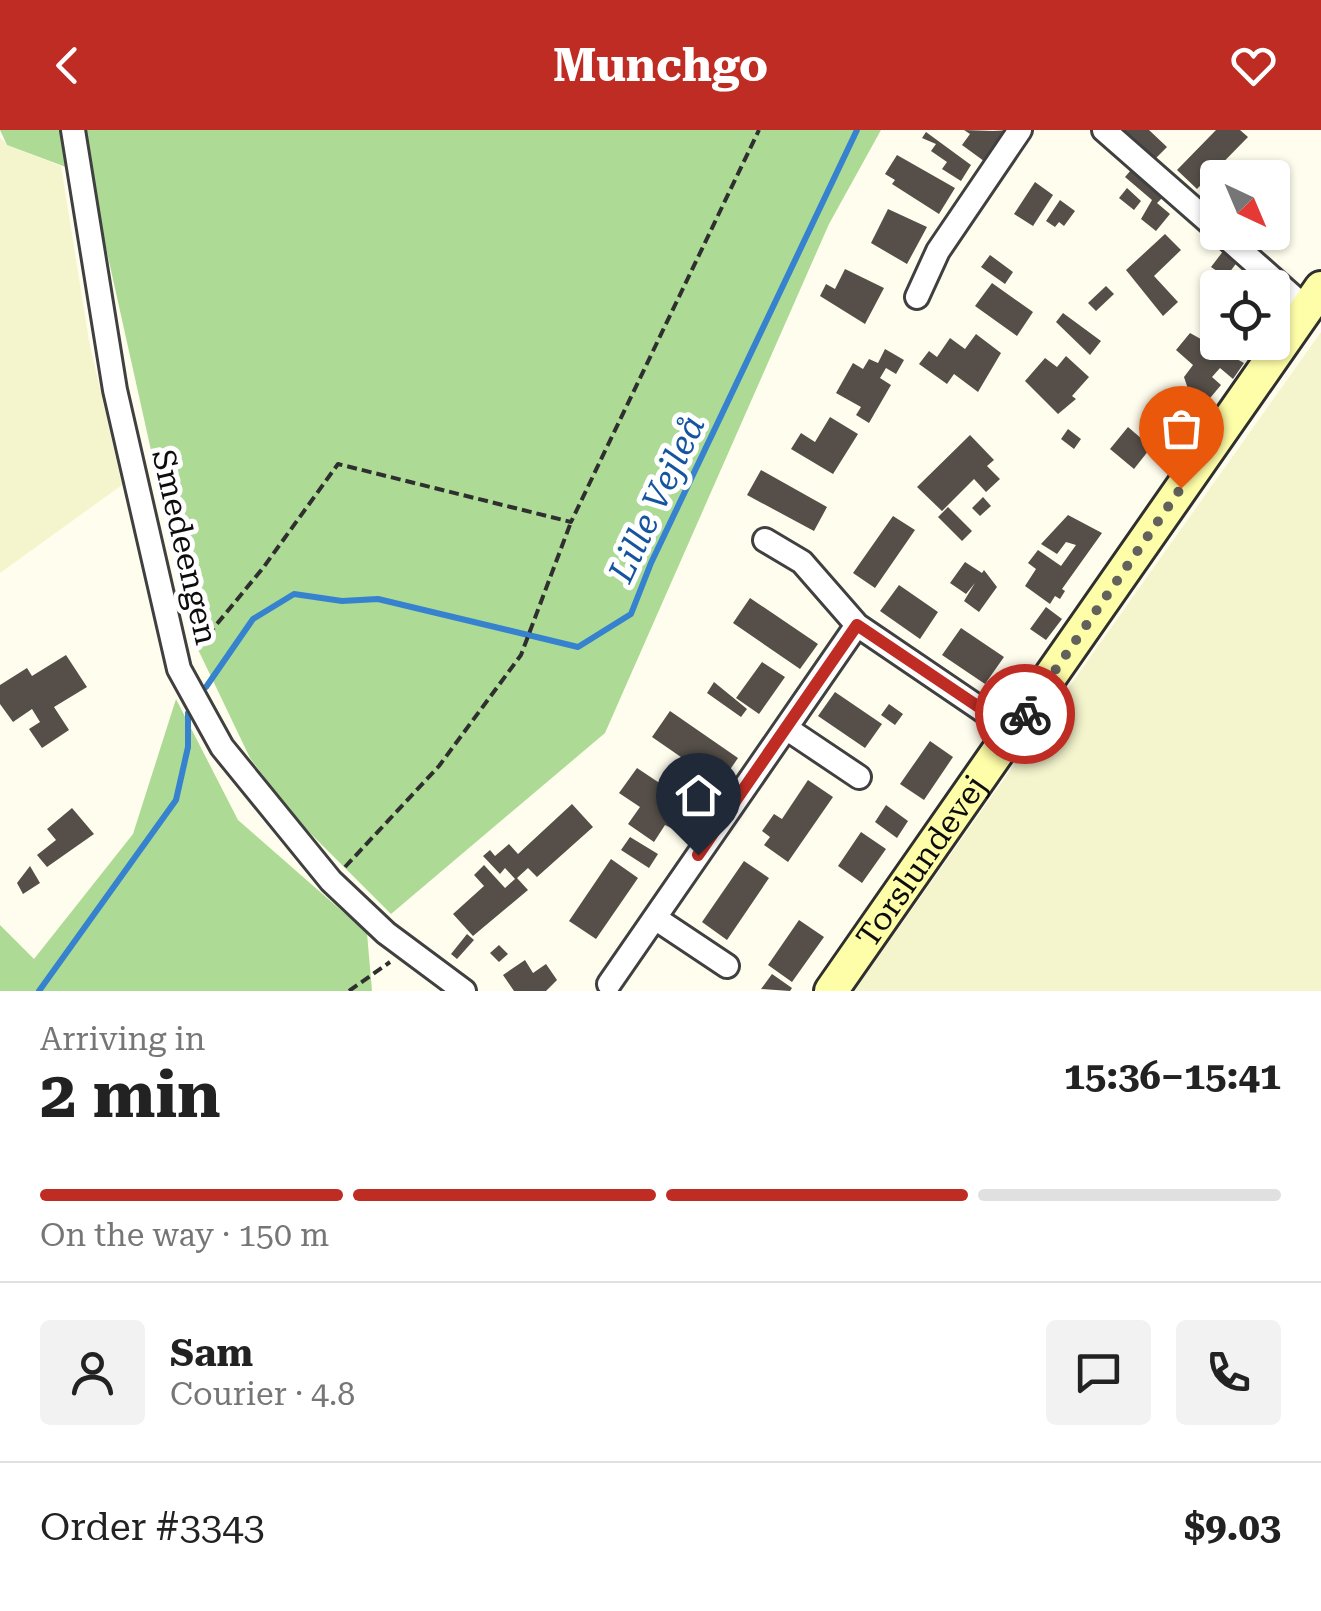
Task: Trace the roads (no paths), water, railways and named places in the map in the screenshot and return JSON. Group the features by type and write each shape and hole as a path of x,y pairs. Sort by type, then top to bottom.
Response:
{"street":[{"name":"Smedeengen","path":"74,130 115,390 180,669 222,747 331,881 464,991"},
{"path":"917,297 938,251 1020,130"},
{"path":"1104,130 1200,214"},
{"path":"1246,250 1314,298"},
{"name":"Torslundevej","path":"830,991 1314,298"},
{"path":"764,540 802,562 857,625 1013,730"},
{"path":"609,984 857,625"},
{"path":"786,728 859,777"},
{"path":"654,918 727,966"}],"waterway":[{"name":"Lille Vejleå","path":"206,687 253,619 294,594 342,601 378,599 578,647 631,614 651,563 857,130"},
{"name":"Lille Vejleå","path":"39,991 176,800 188,747 188,713 194,705"}]}
